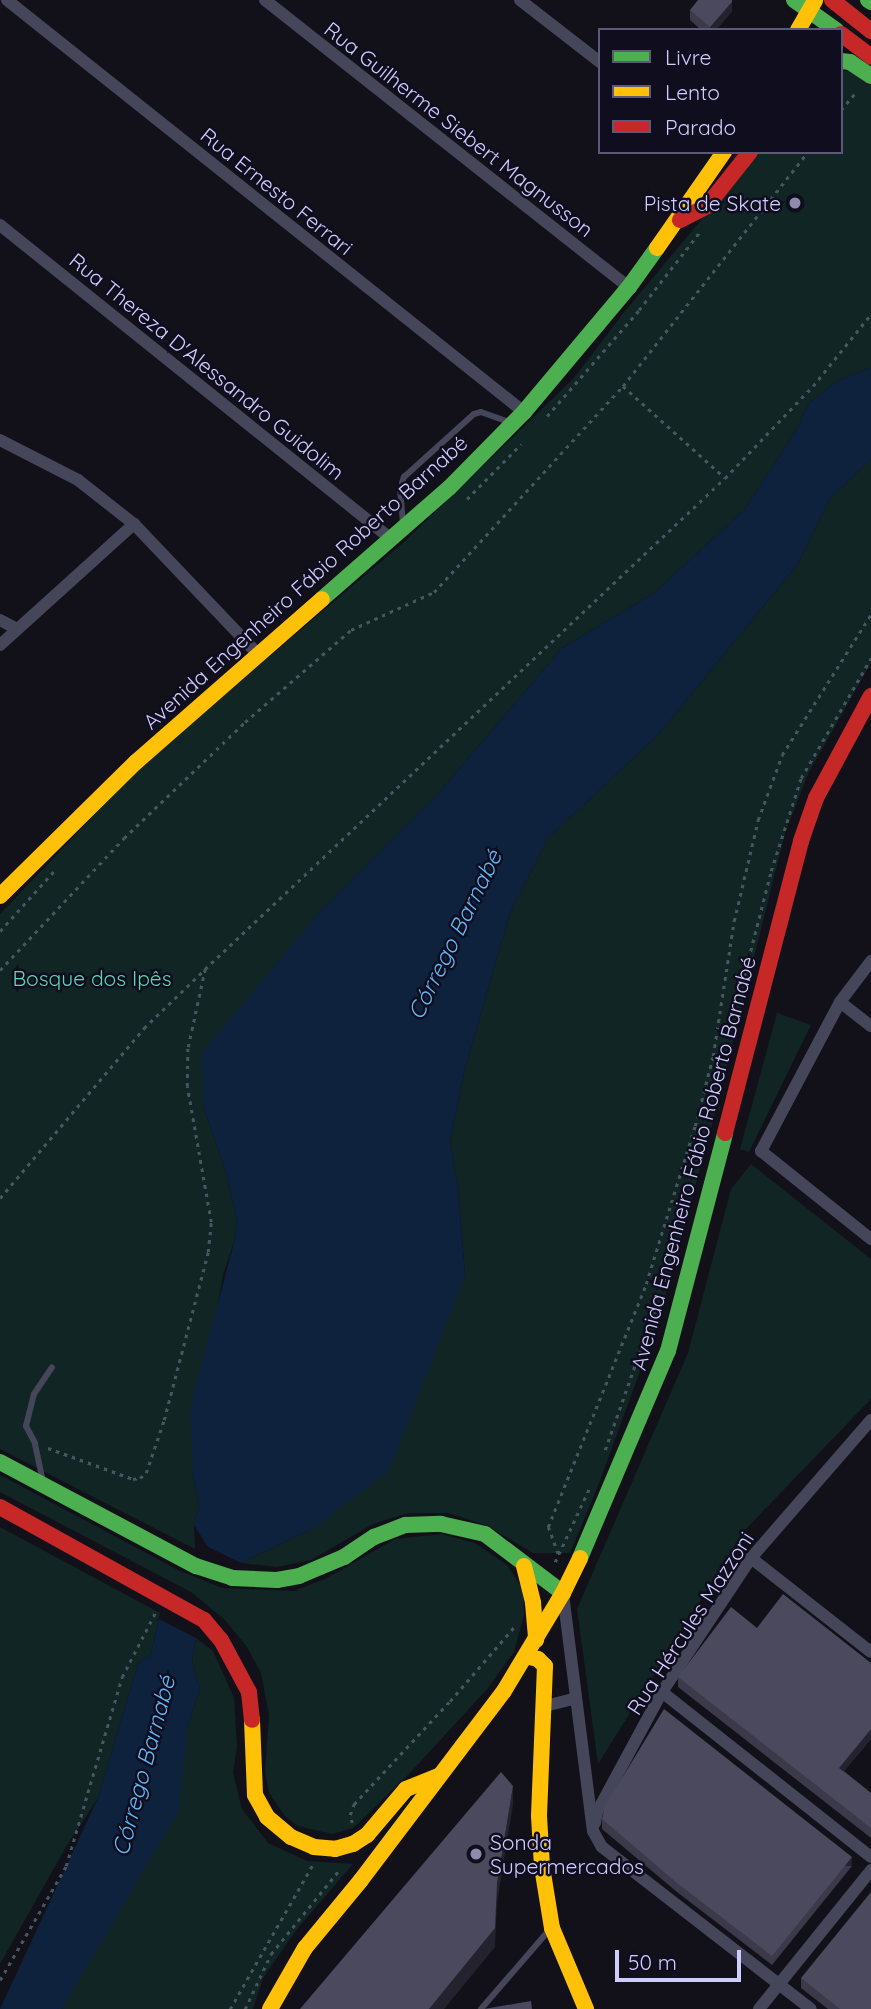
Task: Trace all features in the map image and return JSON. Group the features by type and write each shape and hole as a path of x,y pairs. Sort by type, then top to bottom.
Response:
{"main road":[{"path":"794,0 812,6 834,28"},
{"path":"832,0 871,31"},
{"path":"799,28 812,6"},
{"path":"843,36 871,57"},
{"path":"843,61 850,62 866,81"},
{"name":"Avenida Engenheiro Fábio Roberto Barnabé","path":"0,896 136,762 449,488 517,418 629,287 676,223 719,154"},
{"path":"676,223 707,206 748,154"},
{"name":"Avenida Engenheiro Fábio Roberto Barnabé","path":"270,2009 304,1948 361,1880 526,1656 563,1592 594,1530 668,1352 801,841 816,798 871,696"},
{"path":"0,1462 196,1566 232,1578 277,1580 299,1576 344,1557 373,1537 406,1525 441,1524 485,1534 524,1566 563,1592"},
{"path":"0,1507 204,1620 221,1640 249,1692 253,1709 252,1777 255,1795 267,1817 291,1837 313,1847 335,1849 353,1843 368,1835 406,1789 438,1776"},
{"path":"524,1566 533,1602 536,1640"},
{"path":"526,1656 538,1659 545,1666 539,1816 542,1867 552,1928 586,2009"}],"street":[{"name":"Rua Ernesto Ferrari","path":"7,0 517,418"},
{"name":"Rua Guilherme Siebert Magnusson","path":"265,0 629,287"},
{"path":"520,0 598,60"},
{"name":"Rua Thereza D'Alessandro Guidolim","path":"0,225 390,538"},
{"path":"0,440 78,480 134,524 258,654"},
{"path":"0,645 134,524"},
{"path":"0,620 17,629"},
{"path":"871,961 841,1002 761,1151 871,1239"},
{"path":"841,1002 871,1026"},
{"name":"Rua Hércules Mazzoni","path":"593,1830 597,1812 662,1692 751,1558 868,1428"},
{"path":"751,1558 871,1651"},
{"path":"563,1592 593,1830 602,1847 811,2009"},
{"path":"662,1692 871,1857"},
{"path":"545,1706 576,1698"},
{"path":"759,2009 871,1870"}],"lane":[{"path":"404,526 400,489 404,477 474,414 481,412 517,418"},
{"path":"43,1486 35,1443 26,1426 28,1410 52,1367"},
{"path":"481,2009 552,1928"}],"path":[{"path":"843,108 866,81"},
{"path":"0,970 124,838 245,722 351,630 434,592 624,386 806,154"},
{"path":"0,1198 144,1028 725,478 813,386 871,314"},
{"path":"624,386 725,478"},
{"path":"593,1482 558,1554 548,1527 646,1284 698,1115 713,1056 734,921 758,820 782,755 871,614"},
{"path":"742,985 771,871 801,778 871,658"},
{"path":"35,1443 133,1479 146,1473 164,1420 208,1252 211,1222 187,1086 188,1046 205,969"},
{"path":"601,1460 670,1266"},
{"path":"0,1980 66,1866 122,1677 157,1611 150,1608"},
{"path":"353,1828 350,1815 354,1804 516,1625"},
{"path":"230,2009 312,1865 322,1866"},
{"path":"332,1866 342,1866"}],"green space":[{"name":"Bosque dos Ipês","path":"843,71 852,71 871,85 871,367 836,382 809,403 795,432 744,510 654,593 562,648 442,789 321,910 203,1106 225,1169 237,1219 235,1239 223,1275 193,1447 193,1476 199,1506 194,1525 195,1549 0,1449 0,914 143,764 404,542 573,379 625,311 756,154 843,154"},
{"path":"871,459 871,663 809,772 785,833 712,1125 659,1319 598,1486 570,1553 533,1553 488,1526 448,1513 408,1513 373,1524 311,1560 277,1567 241,1563 312,1529 465,1275 458,1188 450,1140 466,1065 510,913 548,838 657,736 798,564 829,500"},
{"path":"777,1013 811,1025 749,1152 740,1149"},
{"path":"751,1164 871,1259 871,1399 744,1531 598,1764 577,1609 688,1353 731,1189"},
{"path":"0,1475 178,1570 222,1588 294,1591 327,1578 395,1539 441,1534 475,1543 507,1565 523,1590 524,1615 514,1652 488,1688 410,1773 353,1828 332,1834 298,1826 285,1816 269,1793 265,1772 269,1715 261,1673 247,1647 225,1620 191,1592 0,1492"},
{"path":"0,1527 160,1613 151,1654 138,1664 98,1798 66,1847 0,1964"},
{"path":"196,1638 213,1651 234,1698 237,1747 233,1773 242,1809 268,1843 307,1861 353,1864 297,1929 263,1978 253,2009 62,2009 188,1725 200,1690 192,1661"}],"water":[{"name":"Córrego Barnabé","path":"871,367 871,459 829,500 798,564 657,736 548,838 510,913 466,1065 450,1140 458,1188 465,1275 389,1471 312,1529 241,1563 208,1547 194,1525 199,1506 193,1476 191,1404 235,1239 237,1219 225,1169 203,1106 202,1053 321,910 442,789 562,648 654,593 744,510 795,432 809,403 836,382"},
{"name":"Córrego Barnabé","path":"159,1619 196,1638 192,1661 200,1690 188,1725 178,1812 62,2009 0,2009 98,1798 138,1664 151,1654"}],"building":[{"path":"698,0 732,2 710,27 690,10"},
{"path":"783,1594 871,1663 871,1729 839,1768 871,1793 871,1828 678,1677 731,1607 757,1628"},
{"path":"664,1709 852,1857 772,1956 677,1883 602,1819 605,1806"},
{"name":"Sonda Supermercados","path":"501,1772 513,1786 497,1884 495,1928 429,2009 300,2009"},
{"path":"871,1892 871,2009 840,2009 801,1978"},
{"path":"531,2001 532,2009 484,2009"}],"traffic: fast":[{"path":"794,0 833,28"},
{"path":"843,61 850,62 871,76"},
{"path":"322,599 449,488 524,412 629,287 657,248"},
{"path":"580,1558 668,1351 725,1133"},
{"path":"0,1462 196,1566 232,1578 277,1580 299,1576 344,1557 374,1537 406,1525 441,1524 485,1534 563,1593"}],"traffic: slow":[{"path":"799,28 815,0"},
{"path":"657,248 723,154"},
{"path":"0,896 136,762 322,599"},
{"path":"270,2009 305,1948 361,1880 504,1691 563,1593 580,1558"},
{"path":"524,1566 533,1603 536,1640"},
{"path":"526,1656 538,1659 545,1666 539,1816 542,1867 552,1928 586,2009"},
{"path":"252,1720 255,1795 267,1817 291,1837 314,1847 335,1849 353,1844 367,1835 406,1789 438,1776"}],"traffic: jam":[{"path":"832,0 871,31"},
{"path":"843,36 871,57"},
{"path":"680,220 707,206 748,154"},
{"path":"725,1133 801,841 816,798 871,696"},
{"path":"0,1507 204,1620 221,1640 249,1692 252,1720"}],"place":[{"name":"Pista de Skate","path":"795,203"},
{"name":"Sonda Supermercados","path":"476,1854"}]}
